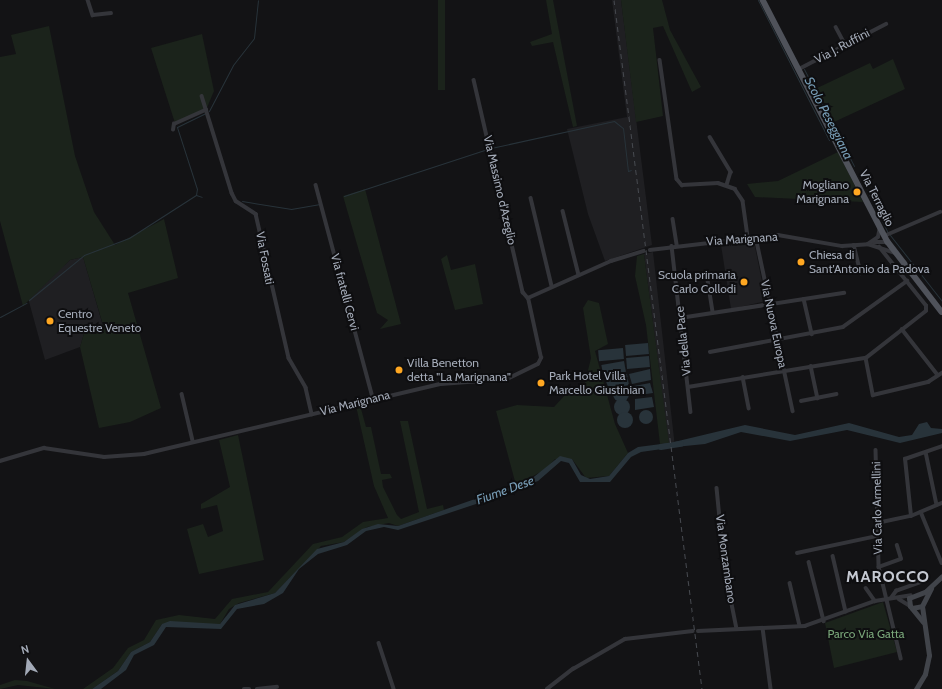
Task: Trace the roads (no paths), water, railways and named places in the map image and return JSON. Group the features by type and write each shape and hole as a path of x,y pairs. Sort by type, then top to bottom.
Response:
{"main road":[{"name":"Via Terraglio","path":"763,0 880,227 887,235 888,242 894,253 942,312"}],"street":[{"path":"88,0 93,16 111,13"},
{"name":"Via J. Ruffini","path":"798,69 886,24"},
{"path":"836,27 845,44"},
{"path":"660,60 677,179 682,185 727,185 735,189 743,201 748,238"},
{"name":"Via Massimo d'Azeglio","path":"474,80 491,148 523,292 528,298"},
{"name":"Via Fossati","path":"202,96 232,193 236,201 256,214 289,358 306,388 312,414"},
{"path":"173,130 174,124 206,112"},
{"path":"710,137 731,172 727,185"},
{"name":"Via fratelli Cervi","path":"316,185 373,398"},
{"path":"531,198 552,286"},
{"path":"563,211 579,275"},
{"path":"887,235 940,212"},
{"path":"673,219 677,245"},
{"path":"870,244 878,237 880,227"},
{"name":"Via Marignana","path":"650,250 672,248 677,245 778,235 854,245 888,242"},
{"name":"Via Nuova Europa","path":"756,237 793,411"},
{"path":"688,387 784,370 866,358 926,311 926,306 879,247 888,242"},
{"name":"Via Marignana","path":"870,244 894,253"},
{"path":"854,245 861,273"},
{"name":"Via della Pace","path":"672,248 691,412"},
{"path":"528,298 579,275 644,251"},
{"path":"707,274 713,312"},
{"path":"710,352 778,341 849,324 907,281"},
{"path":"680,318 770,303 844,293"},
{"name":"Via Marignana","path":"0,461 44,448 116,457 193,441 312,414 373,398 441,384 491,383 538,364 542,354 528,298"},
{"path":"804,299 812,334"},
{"path":"902,329 938,375"},
{"path":"866,358 873,395 928,382 942,372"},
{"path":"811,366 818,398"},
{"path":"743,377 749,408"},
{"path":"182,394 193,441"},
{"path":"801,401 836,394"},
{"path":"911,516 904,459 942,446"},
{"name":"Via Carlo Armellini","path":"876,450 877,536 879,567 900,658"},
{"path":"926,452 937,505"},
{"name":"Via Monzambano","path":"717,488 725,569 737,629"},
{"path":"878,523 911,516 942,503"},
{"path":"921,512 942,564"},
{"path":"797,553 877,536"},
{"name":"Via Carlo Armellini","path":"879,567 901,559 897,546"},
{"path":"832,556 846,612"},
{"path":"809,562 824,621"},
{"path":"916,689 928,664 923,605 932,586 942,576"},
{"path":"892,598 896,590 924,581"},
{"path":"790,583 800,626"},
{"path":"698,631 800,626 824,621 875,601 915,594 932,586"},
{"path":"866,588 875,601"},
{"path":"915,594 923,605"},
{"path":"911,607 915,594"},
{"path":"898,598 911,607 924,623"},
{"path":"911,607 923,605"},
{"path":"763,628 771,689"},
{"path":"547,689 573,669 625,639 693,631"},
{"path":"379,643 394,689"},
{"path":"257,689 277,686"},
{"path":"244,689 249,689"}],"water":[{"path":"648,343 649,354 626,356 625,345"},
{"path":"623,348 624,359 599,361 598,350"},
{"path":"649,356 650,367 627,369 626,358"},
{"path":"624,361 626,372 603,376 601,365"},
{"path":"650,369 651,380 632,384 629,374"},
{"path":"627,374 629,385 609,389 605,379"},
{"path":"650,383 653,393 633,396 634,386"},
{"path":"621,386 628,391 629,394 624,401 621,402 614,397 613,394 618,387"},
{"path":"652,397 654,407 635,410 635,399"},
{"path":"622,399 629,404 630,407 625,414 622,415 615,410 614,407 619,400"},
{"path":"643,410 649,410 653,414 653,420 649,424 643,424 639,420 639,414"},
{"path":"625,412 632,417 633,420 628,427 625,428 618,423 617,420 622,413"},
{"path":"927,422 931,428 942,429 942,433 900,443 847,430 790,441 741,432 705,444 675,447 674,442 745,425 795,435 849,423 899,437 912,435 919,424"},
{"path":"669,443 669,448 641,452 631,457 610,482 580,482 569,463 561,461 538,481 476,504 398,530 384,527 366,531 347,545 318,554 299,569 283,593 264,604 237,609 221,629 166,627 154,645 134,655 126,670 101,689 92,689 118,671 131,652 150,642 162,624 170,621 220,624 235,605 275,593 317,549 344,542 362,529 378,524 398,526 530,480 560,456 572,459 581,475 590,479 609,476 628,453 638,447"}],"waterway":[{"name":"Scolo Peseggiana","path":"209,111 233,65 254,38 258,0"},
{"name":"Scolo Peseggiana","path":"758,0 829,140"},
{"name":"Scolo Peseggiana","path":"804,69 854,166"},
{"name":"Scolo Peseggiana","path":"29,300 84,255 129,238 196,195 197,189 177,127 206,113"},
{"path":"491,148 614,121 623,128 628,171 631,170"},
{"path":"344,196 488,149"},
{"name":"Scolo Peseggiana","path":"867,190 888,233"},
{"name":"Scolo Peseggiana","path":"196,195 202,197"},
{"path":"242,201 291,209 319,204"},
{"name":"Scolo Peseggiana","path":"890,235 942,301"},
{"name":"Scolo Peseggiana","path":"0,317 26,303"},
{"name":"Fiume Dese","path":"661,447 681,444"}],"railway":[{"path":"614,0 702,689"}],"place":[{"name":"Mogliano Marignana","path":"857,192"},
{"name":"Chiesa di Sant'Antonio da Padova","path":"801,262"},
{"name":"Scuola primaria Carlo Collodi","path":"744,282"},
{"name":"Centro Equestre Veneto","path":"50,321"},
{"name":"Villa Benetton detta \"La Marignana\"","path":"399,370"},
{"name":"Park Hotel Villa Marcello Giustinian","path":"541,383"}],"district":[{"name":"MAROCCO","path":"888,577"}],"park label":[{"name":"Parco Via Gatta","path":"866,634"}]}
